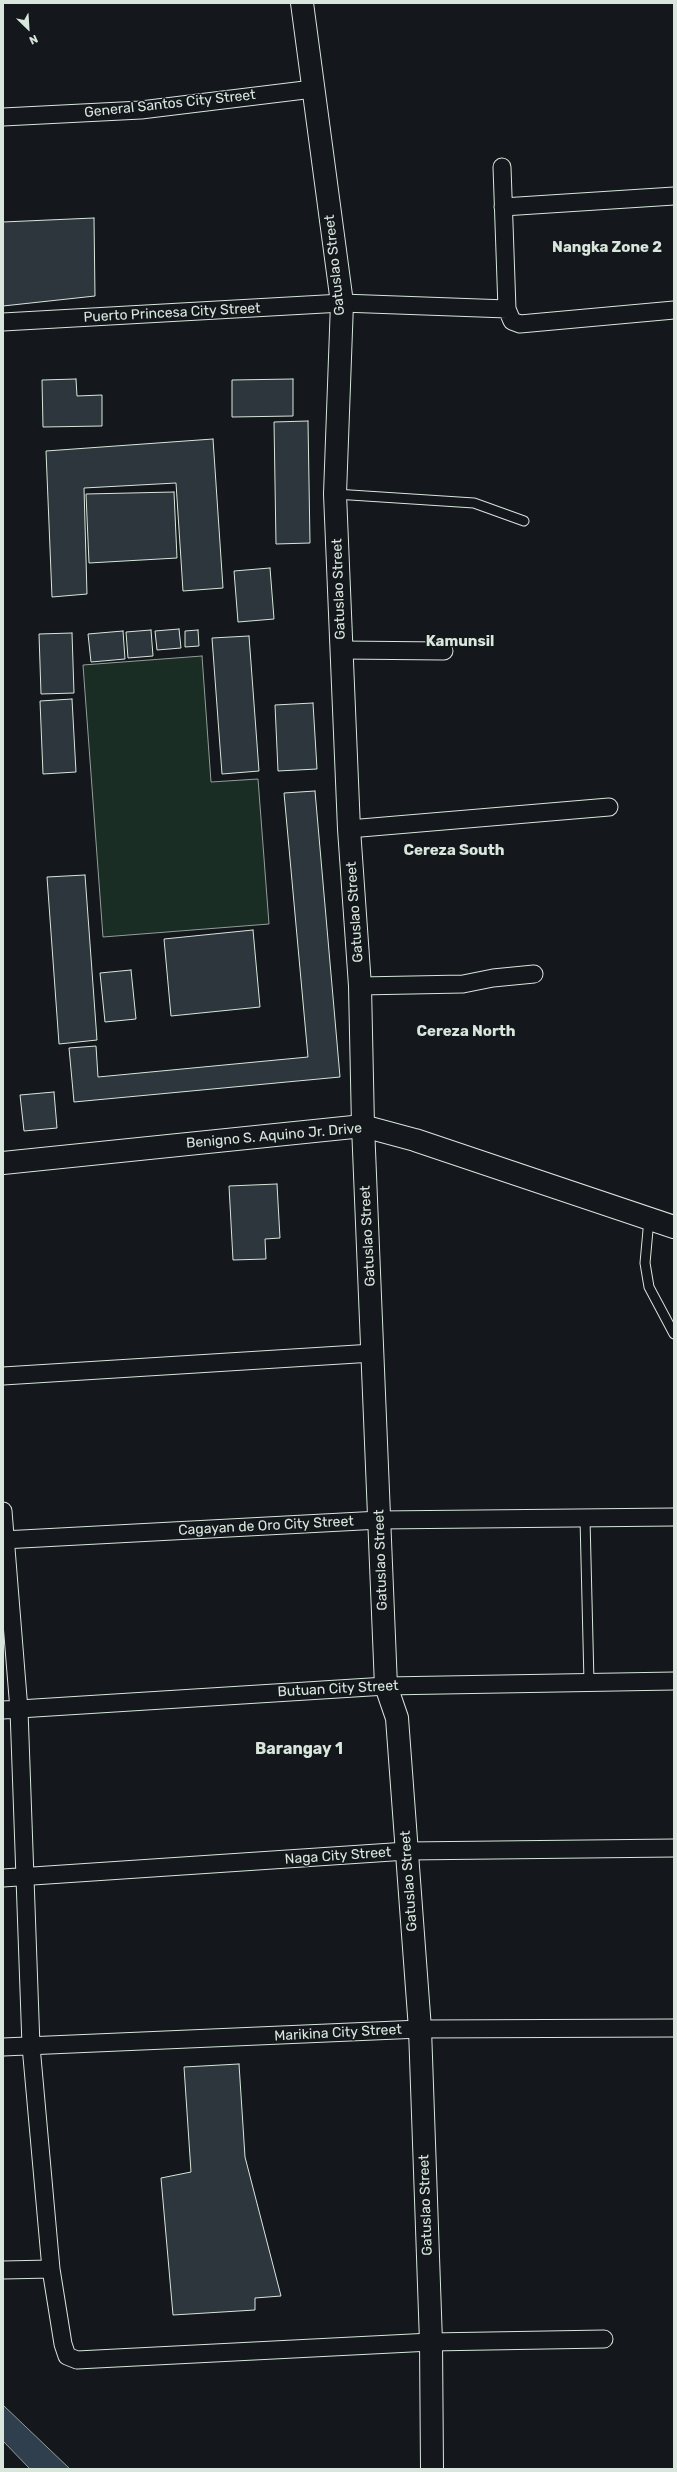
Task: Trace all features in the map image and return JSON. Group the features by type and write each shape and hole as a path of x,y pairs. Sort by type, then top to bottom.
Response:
{"street":[{"name":"Gatuslao Street","path":"302,3 342,303 335,494 349,829 360,986 363,1126 386,1686 397,1718 420,2029 431,2342 432,2469"},
{"name":"General Santos City Street","path":"3,117 141,110 313,89"},
{"path":"502,167 507,309 512,320 520,324 674,310"},
{"path":"503,207 674,196"},
{"name":"Puerto Princesa City Street","path":"3,322 342,303 507,309"},
{"path":"342,650 444,651"},
{"path":"349,829 609,807"},
{"path":"360,986 463,984 493,978 534,974"},
{"name":"Benigno S. Aquino Jr. Drive","path":"3,1163 363,1126 414,1140 674,1227"},
{"path":"3,1376 373,1353"},
{"path":"3,1511 11,1710 25,1877 31,2046 51,2269 63,2344 67,2356 77,2360 431,2342 604,2338"},
{"name":"Cagayan de Oro City Street","path":"4,1540 380,1520 674,1517"},
{"name":"Butuan City Street","path":"11,1710 386,1686 674,1681"},
{"name":"Naga City Street","path":"3,1878 407,1851 674,1848"},
{"name":"Marikina City Street","path":"3,2047 420,2029 674,2028"},
{"path":"3,2270 51,2269"}],"lane":[{"path":"335,494 474,502 524,521"},
{"path":"649,1219 645,1263 649,1286 674,1334"},
{"path":"585,1519 589,1682"}],"green space":[{"path":"202,656 211,782 258,779 269,924 103,937 83,665"}],"water":[{"path":"3,2405 70,2469 30,2469 3,2441"}],"building":[{"path":"94,218 95,296 3,306 3,222"},
{"path":"76,379 77,396 102,395 102,426 43,427 42,380"},
{"path":"293,379 293,416 232,417 232,380"},
{"path":"308,421 310,543 276,544 274,422"},
{"path":"213,439 223,588 183,591 176,483 84,488 87,594 52,597 46,451"},
{"path":"174,492 177,558 89,563 86,494"},
{"path":"270,568 274,619 238,622 234,571"},
{"path":"179,629 181,648 157,650 155,631"},
{"path":"151,630 153,656 128,658 126,632"},
{"path":"198,630 199,646 185,647 185,631"},
{"path":"123,631 125,659 91,662 88,634"},
{"path":"72,633 74,693 41,694 39,634"},
{"path":"249,636 259,771 222,774 212,638"},
{"path":"72,699 76,772 43,774 40,701"},
{"path":"313,703 317,769 278,771 275,705"},
{"path":"315,791 340,1077 74,1102 69,1048 96,1046 98,1077 308,1057 284,793"},
{"path":"85,875 97,1040 59,1044 47,877"},
{"path":"253,930 260,1007 171,1016 164,939"},
{"path":"131,970 136,1019 105,1022 100,973"},
{"path":"54,1092 57,1128 24,1131 20,1095"},
{"path":"277,1184 280,1238 265,1239 266,1259 233,1260 229,1186"},
{"path":"239,2064 245,2157 281,2296 255,2298 255,2310 173,2315 161,2178 191,2172 184,2067"}],"district":[{"name":"Nangka Zone 2","path":"607,248"},
{"name":"Kamunsil","path":"460,642"},
{"name":"Cereza South","path":"454,851"},
{"name":"Cereza North","path":"466,1032"},
{"name":"Barangay 1","path":"299,1749"}]}
